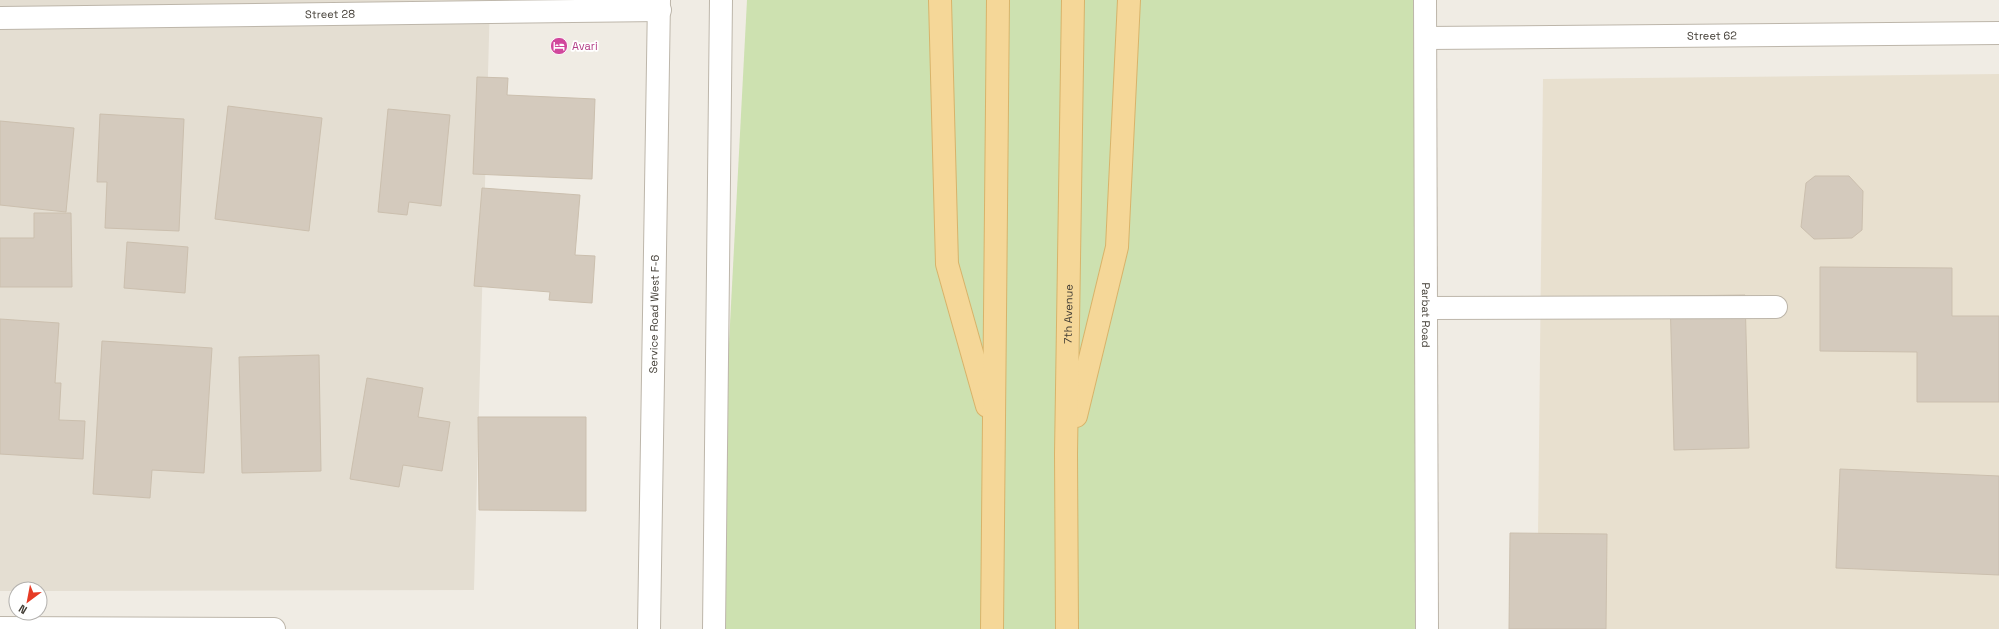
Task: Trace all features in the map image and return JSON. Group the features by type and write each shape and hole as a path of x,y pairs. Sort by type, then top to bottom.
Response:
{"main road":[{"path":"940,0 947,264 994,430"},
{"path":"992,629 998,0"},
{"name":"7th Avenue","path":"1067,629 1066,454 1073,0"},
{"path":"1066,454 1116,247 1129,0"}],"street":[{"path":"714,629 721,0"},
{"name":"Parbat Road","path":"1426,0 1427,629"},
{"name":"Street 28","path":"0,18 660,5"},
{"name":"Service Road West F-6","path":"649,629 660,5"},
{"name":"Street 62","path":"1426,38 1999,33"},
{"path":"1426,308 1776,307"},
{"path":"0,628 274,629"}],"shaded area":[{"path":"0,0 490,0 474,590 48,591 48,581 8,581 8,591 0,591"},
{"path":"1999,74 1999,629 1537,629 1543,79"}],"green space":[{"path":"747,0 1428,0 1424,629 714,629"}],"building":[{"path":"477,77 508,78 507,95 595,99 592,179 473,174"},
{"path":"228,106 322,118 309,231 215,219"},
{"path":"388,109 450,115 441,206 409,202 407,215 378,212"},
{"path":"100,114 184,119 179,231 105,228 107,182 97,182"},
{"path":"0,121 74,128 66,212 0,205"},
{"path":"1815,176 1849,176 1863,191 1862,230 1852,238 1814,239 1801,227 1806,183"},
{"path":"482,188 580,195 575,255 595,256 592,303 549,300 550,292 474,286"},
{"path":"34,213 71,213 72,287 0,287 0,238 34,238"},
{"path":"127,242 188,247 185,293 124,288"},
{"path":"1820,267 1952,268 1952,316 1999,316 1999,402 1917,402 1917,352 1820,351"},
{"path":"1745,295 1749,448 1674,450 1670,296"},
{"path":"0,319 59,323 55,383 61,383 59,420 85,421 83,459 0,454"},
{"path":"102,341 212,348 204,473 152,470 150,498 93,494"},
{"path":"319,355 321,471 242,473 239,357"},
{"path":"367,378 423,388 418,417 450,422 442,471 403,465 399,487 350,479"},
{"path":"478,417 586,417 586,511 479,510"},
{"path":"1840,469 1999,476 1999,575 1836,568"},
{"path":"1510,533 1607,534 1606,629 1509,629"}],"place":[{"name":"Avari","path":"559,46"}]}
